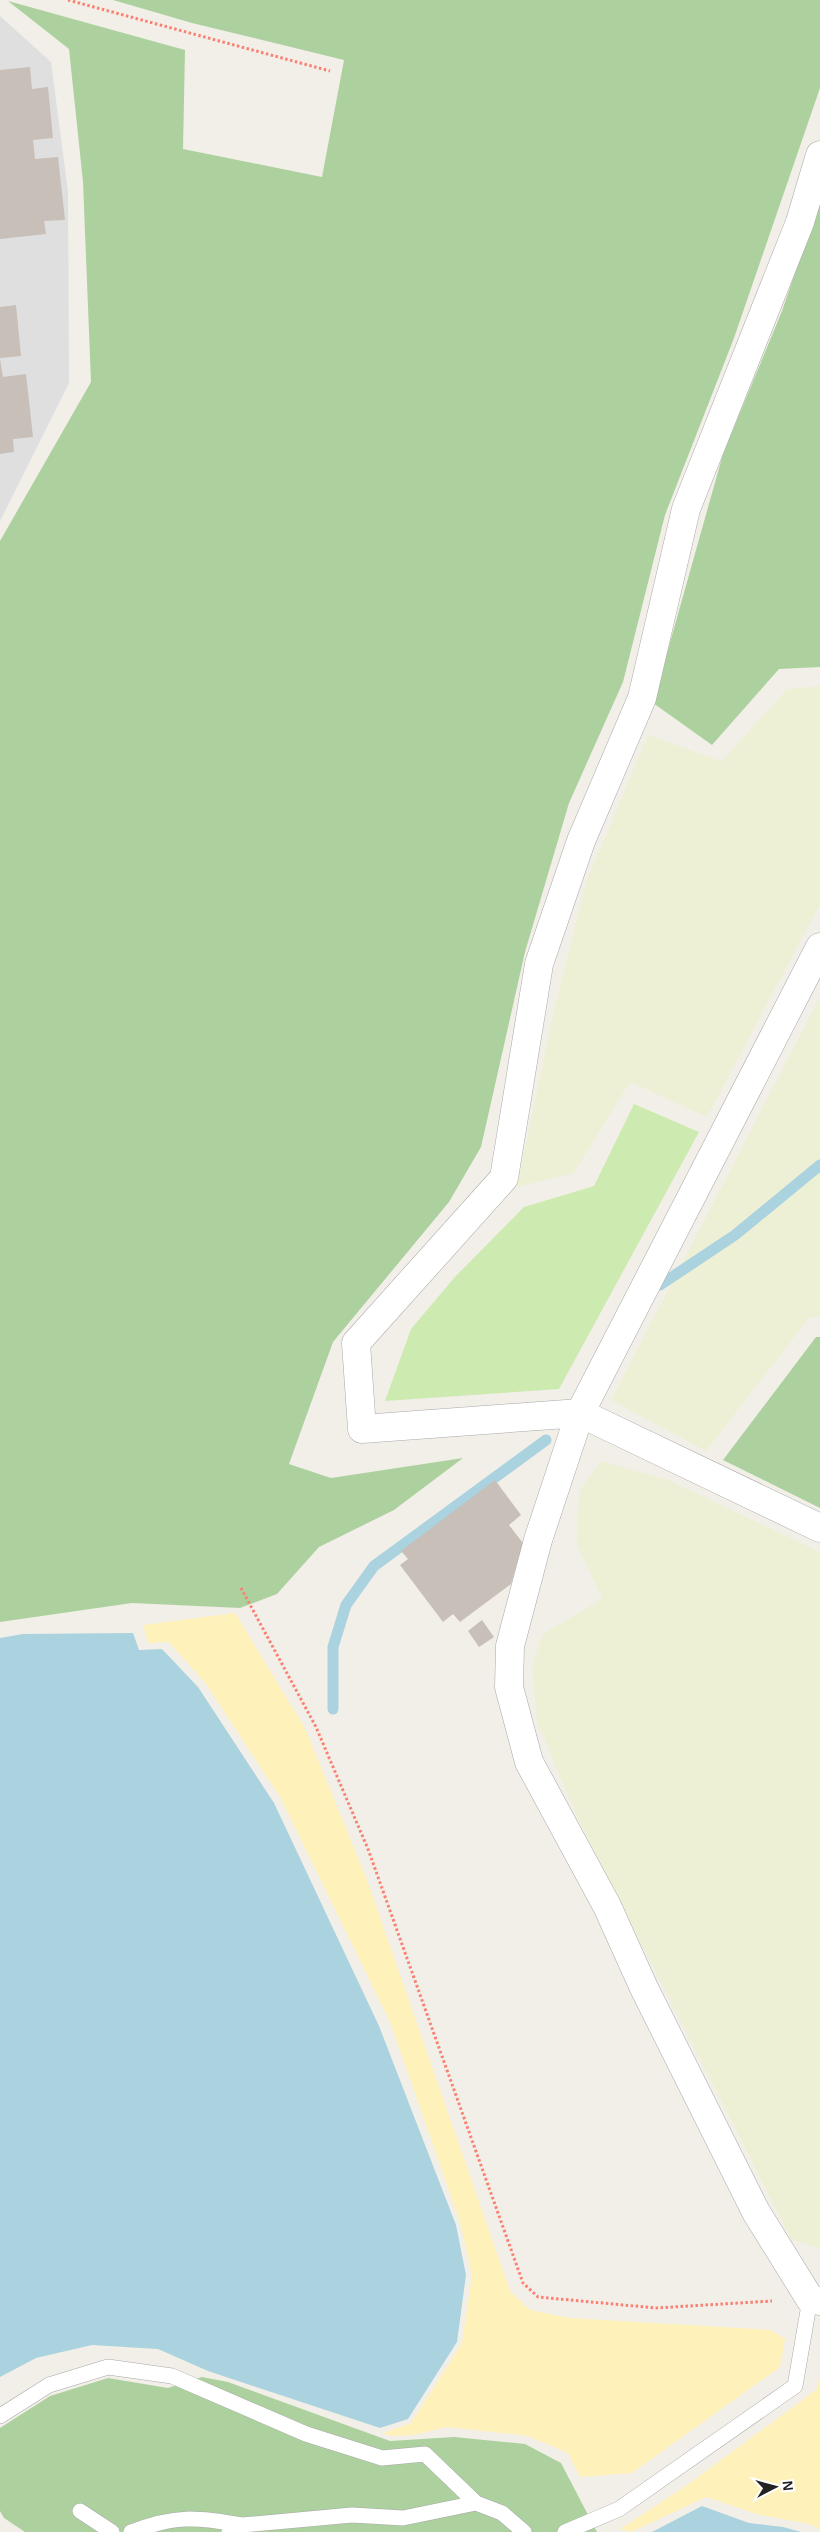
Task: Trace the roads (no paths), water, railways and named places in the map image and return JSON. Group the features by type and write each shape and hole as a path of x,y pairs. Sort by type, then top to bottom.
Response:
{"street":[{"path":"820,155 800,222 686,509 642,698 581,841 539,964 504,1178 356,1343 362,1429 580,1413 820,1528"},
{"path":"815,2300 756,2212 644,1988 607,1906 529,1762 509,1687 510,1646 538,1540 580,1413 820,947"}],"lane":[{"path":"565,2532 619,2509 795,2386 815,2300"},
{"path":"0,2416 49,2385 108,2367 172,2376 306,2434 382,2458 425,2454 476,2503 502,2513 524,2532"},
{"path":"131,2532 159,2521 198,2517 236,2529 352,2515 403,2518 476,2503"},
{"path":"80,2511 112,2532"}],"water":[{"path":"133,1633 139,1650 162,1649 198,1687 274,1803 379,2026 456,2225 466,2275 457,2342 408,2419 380,2428 208,2371 158,2349 92,2345 36,2358 0,2377 0,1638 23,1634"},
{"path":"702,2506 749,2523 783,2527 801,2532 652,2532"}],"waterway":[{"path":"660,1285 735,1235 820,1165"},
{"path":"333,1709 333,1647 346,1605 374,1566 546,1440"}]}
